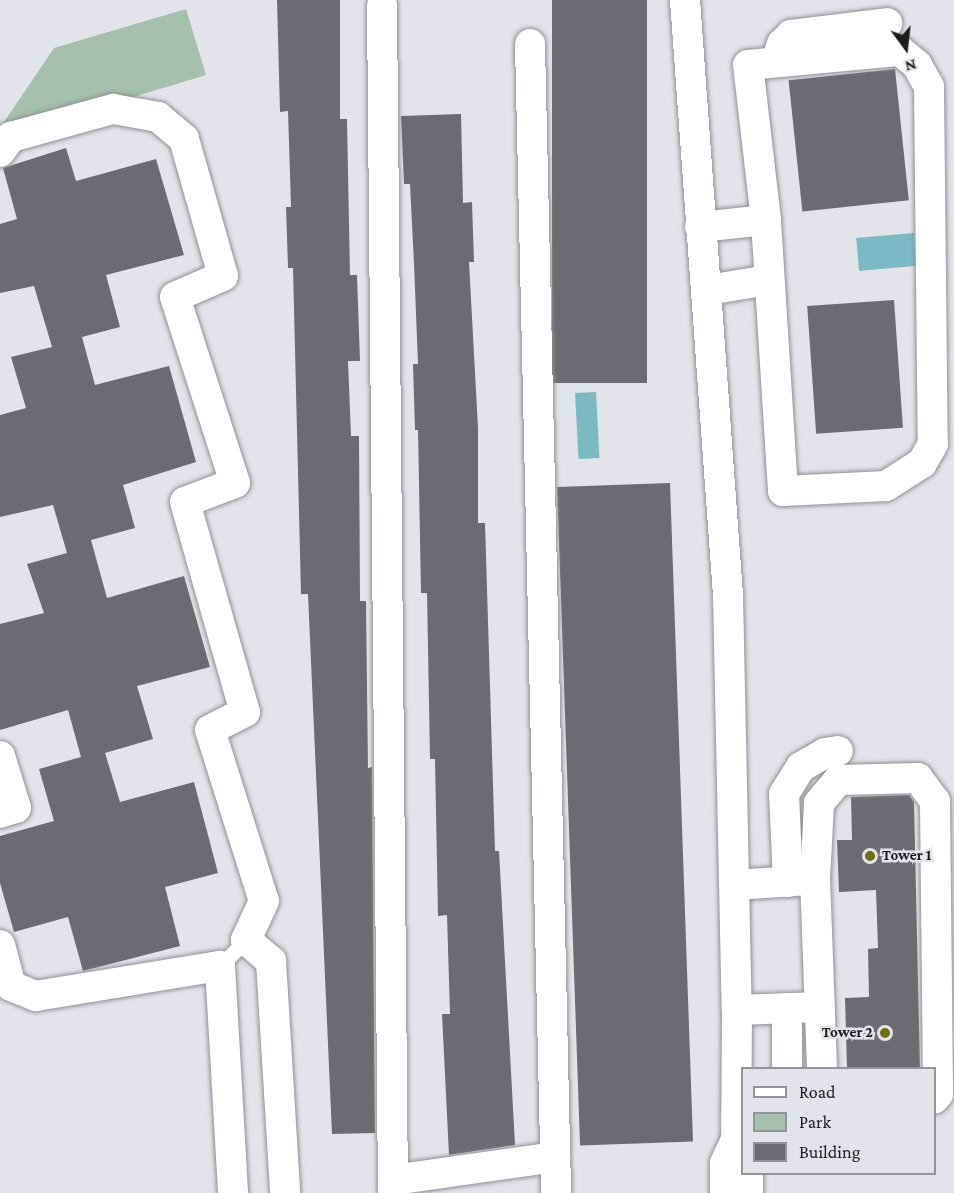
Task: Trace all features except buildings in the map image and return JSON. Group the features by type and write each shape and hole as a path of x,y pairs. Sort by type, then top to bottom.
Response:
{"street":[{"path":"685,0 700,226 708,290 728,596 739,1146 724,1162 725,1193"},
{"path":"382,5 393,1186 555,1158"},
{"path":"776,62 782,44 791,34 887,23"},
{"path":"530,44 556,1193"},
{"path":"783,491 886,486 922,463 933,444 929,87 917,65 900,51 748,64 765,220 783,491 781,502 794,508 860,502"},
{"path":"0,152 11,137 113,109 158,117 184,139 223,276 175,297 235,483 185,502 245,712 210,730 264,901 246,940 271,960 285,1193"},
{"path":"700,226 765,220"},
{"path":"708,290 768,280"},
{"path":"822,1067 820,1007 802,881 784,794 801,766 825,753 838,752"},
{"path":"0,756 16,808 0,813"},
{"path":"802,881 819,803 838,780 918,778 935,801 934,1067"},
{"path":"735,885 802,881"},
{"path":"0,945 11,986 36,996 220,966 233,1193"},
{"path":"737,1011 820,1007"},
{"path":"787,1008 788,1067"},
{"path":"748,1175 748,1193"}],"lane":[{"path":"220,966 246,940"}],"green space":[{"path":"186,9 206,75 74,115 0,128 54,48"}],"water":[{"path":"914,233 917,266 859,271 856,238"},
{"path":"596,392 599,458 578,459 575,393"}],"place":[{"name":"Tower 1","path":"870,856"},
{"name":"Tower 2","path":"885,1033"}]}
